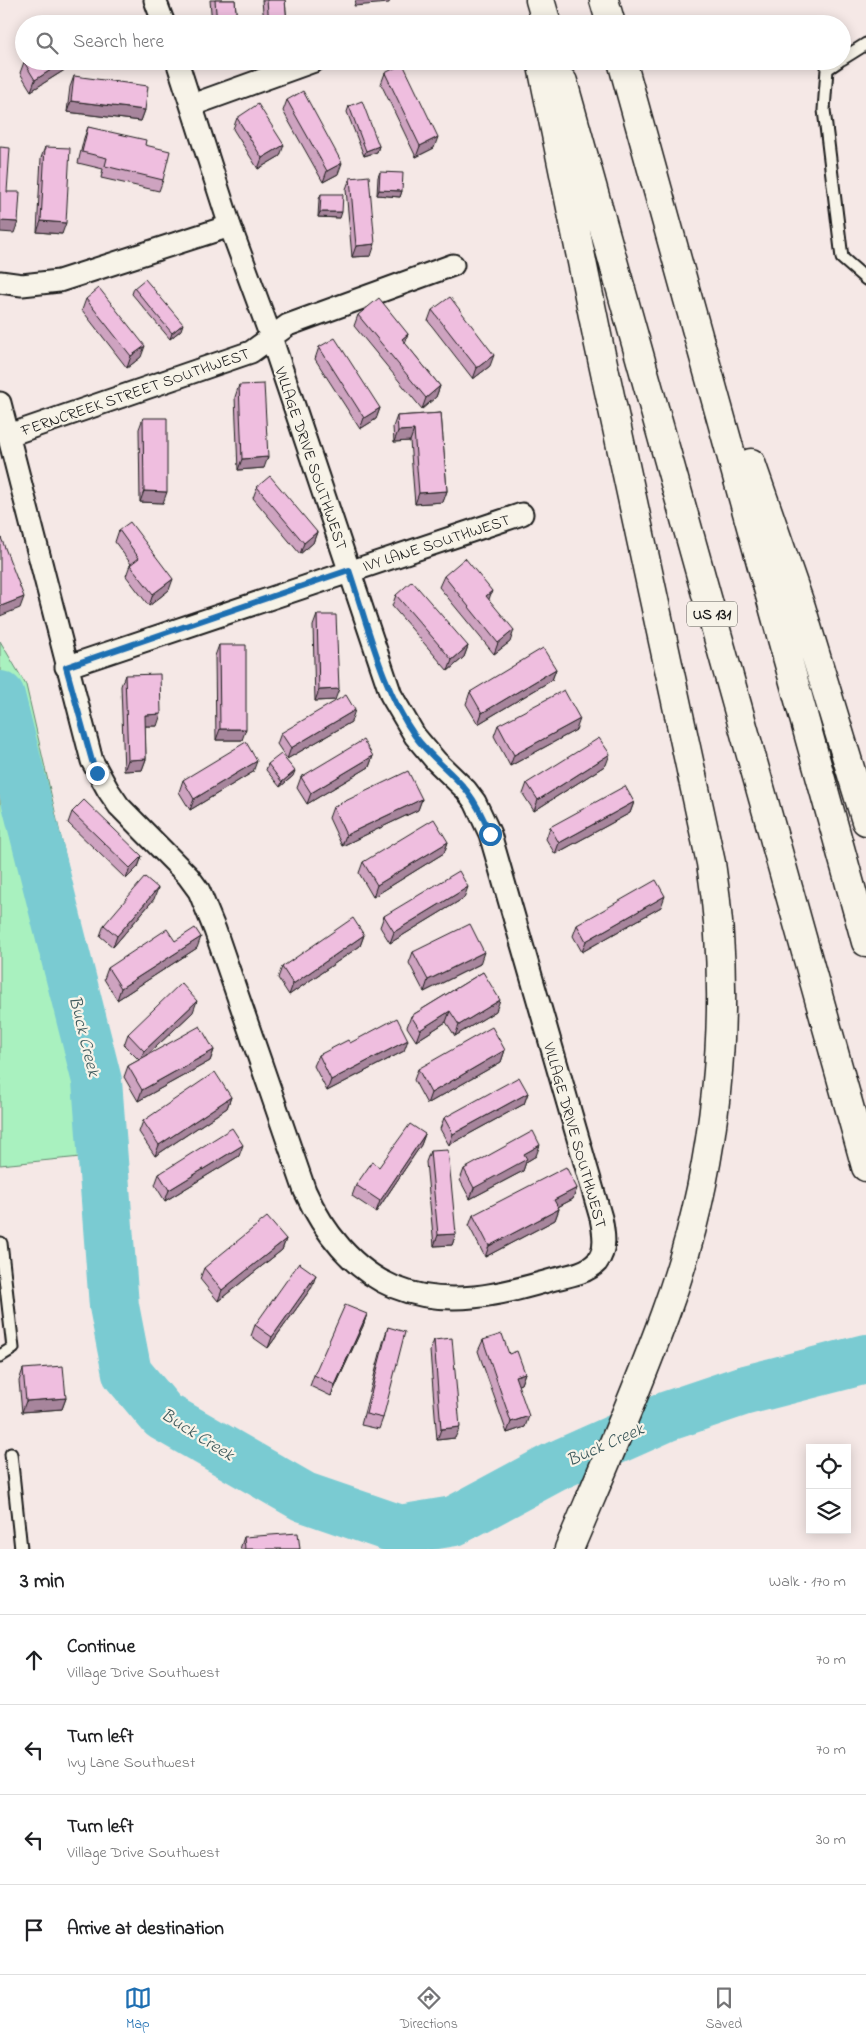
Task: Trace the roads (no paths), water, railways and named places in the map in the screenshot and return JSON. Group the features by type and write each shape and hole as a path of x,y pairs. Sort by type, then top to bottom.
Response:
{"highway":[{"path":"528,0 532,15"},
{"path":"540,0 544,15"},
{"path":"604,0 608,15"},
{"path":"543,70 601,355 701,815 714,886 721,986 717,1076 706,1159 700,1192 678,1276 666,1314 632,1402 569,1549"},
{"name":"US 131","path":"560,70 866,1167"},
{"path":"625,70 866,942"},
{"path":"665,215 801,607 866,821"}],"street":[{"path":"155,0 161,15"},
{"name":"VILLAGE DRIVE SOUTHWEST","path":"0,403 66,667 92,761 97,773 119,806 188,876 207,908 305,1192 314,1212 336,1243 379,1279 394,1287 433,1297 481,1298 504,1294 590,1268 602,1254 605,1234 490,834 483,817 466,790 426,749 403,717 391,695 271,337 230,226 179,70"},
{"path":"192,105 289,70"},
{"path":"0,282 22,285 59,281 230,226"},
{"name":"FERNCREEK STREET SOUTHWEST","path":"9,435 251,352 288,325 453,265"},
{"name":"IVY LANE SOUTHWEST","path":"66,667 349,570 522,514"}],"lane":[{"path":"851,53 866,44"},
{"path":"827,70 824,110 842,258 866,279"},
{"path":"0,1356 13,1348 1,1243"},
{"path":"11,1454 21,1549"}],"waterway":[{"name":"Buck Creek","path":"0,696 97,1081 114,1306 127,1373 163,1416 304,1497 400,1530 454,1521 556,1466 668,1416 742,1391 866,1359"}]}
